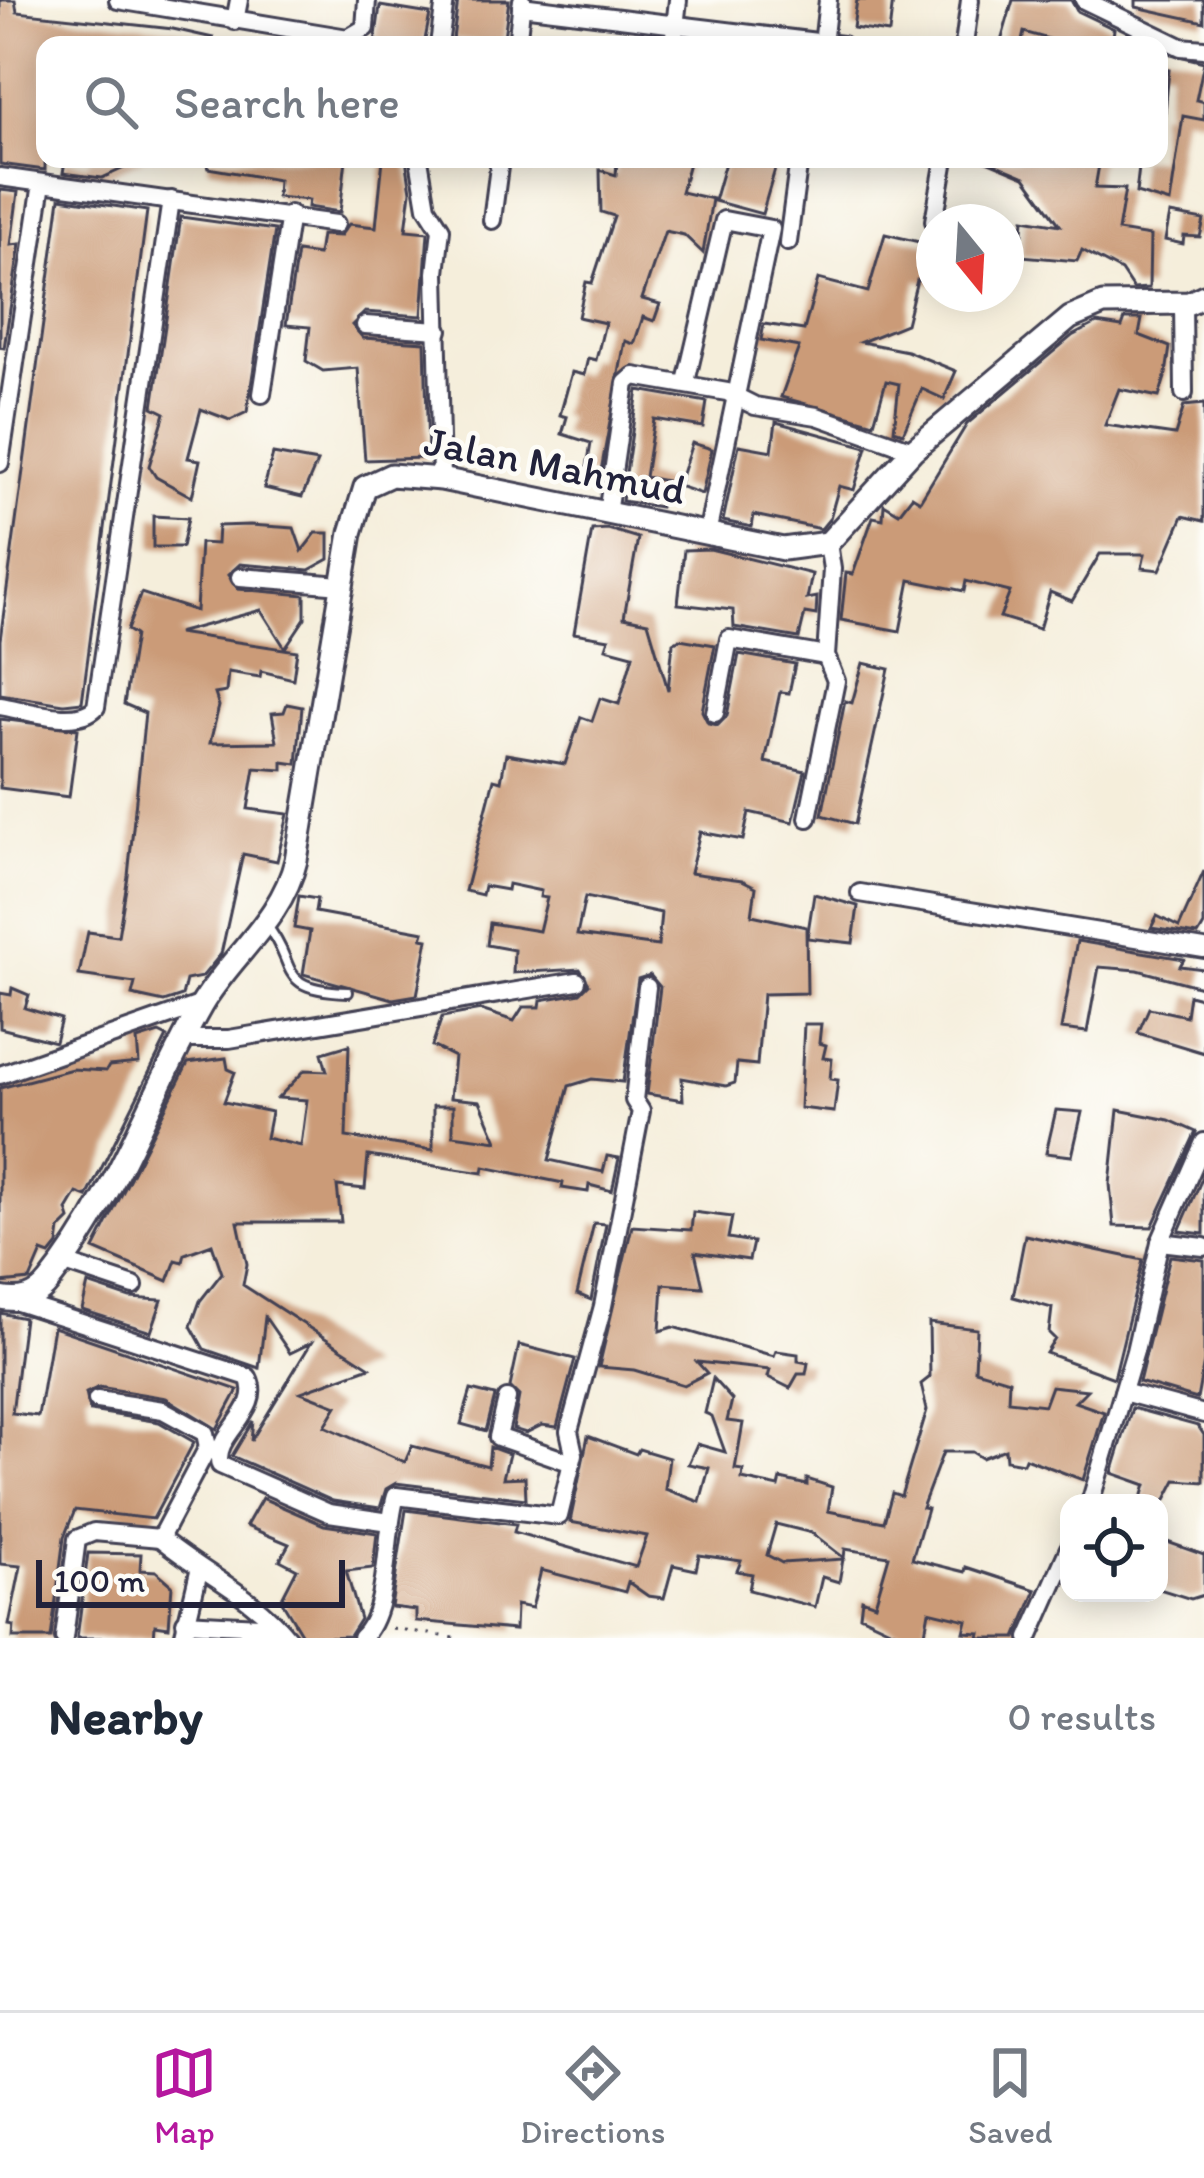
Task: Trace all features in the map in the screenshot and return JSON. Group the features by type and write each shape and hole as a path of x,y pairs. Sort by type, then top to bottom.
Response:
{"street":[{"path":"118,0 335,36"},
{"path":"235,21 239,0"},
{"path":"351,36 365,28 368,0"},
{"path":"440,36 445,0"},
{"path":"674,36 678,0"},
{"path":"828,0 830,36"},
{"path":"965,36 970,0"},
{"path":"1084,0 1158,36"},
{"path":"518,36 521,3 675,22 736,36"},
{"path":"1168,41 1204,50"},
{"path":"420,168 427,207 442,229 436,273 441,479"},
{"path":"492,220 499,168"},
{"path":"788,242 798,168"},
{"path":"937,204 943,168"},
{"path":"0,177 336,224"},
{"path":"0,463 42,183"},
{"path":"0,706 72,717 85,716 96,707 171,200"},
{"path":"262,394 290,214"},
{"path":"686,382 724,220 771,229 707,534"},
{"path":"808,818 836,682 826,656 832,569 828,543 914,450 1070,318 1103,304 1193,300 1184,393"},
{"path":"364,325 439,330"},
{"path":"607,514 626,383 634,376 686,382 755,406 817,416 914,450"},
{"name":"Jalan Mahmud","path":"6,1299 36,1294 62,1262 202,1004 286,891 296,860 342,585 365,487 391,475 441,479 793,550 828,543"},
{"path":"240,577 342,585"},
{"path":"715,713 729,639 826,656"},
{"path":"860,893 1204,949"},
{"path":"184,1039 229,1039 577,981"},
{"path":"366,1633 395,1497 403,1494 559,1516 572,1463 569,1431 603,1306 638,1126 640,1108 634,1100 647,987"},
{"path":"0,1075 202,1004"},
{"path":"1093,1494 1160,1242 1204,1142"},
{"path":"1160,1242 1204,1247"},
{"path":"62,1262 134,1286"},
{"path":"6,1299 248,1377 251,1401 220,1451 220,1466 329,1513 391,1522"},
{"path":"1123,1392 1204,1414"},
{"path":"97,1400 164,1410 205,1433 208,1447 160,1538"},
{"path":"507,1400 498,1437 572,1463"},
{"path":"64,1638 77,1539 94,1532 160,1538 199,1571 235,1588 284,1632"},
{"path":"1029,1638 1060,1568"},
{"path":"199,1571 184,1630 284,1632"}],"lane":[{"path":"265,923 294,977 320,991 348,992"}],"path":[{"path":"366,1633 455,1638"}],"building":[{"path":"0,0 15,0 17,12 204,36 36,36 36,168 45,170 0,164"},
{"path":"458,0 509,0 504,36 453,36"},
{"path":"857,0 893,0 889,33 853,28"},
{"path":"1013,0 1071,0 1077,11 1114,29 1113,36 1024,32 1023,36 1003,36"},
{"path":"1136,0 1204,0 1204,22 1136,7"},
{"path":"380,6 430,14 426,36 376,36"},
{"path":"1168,53 1204,62 1196,100 1204,102 1204,120 1183,116 1170,203 1136,193 1139,168 1168,168"},
{"path":"64,168 124,168 102,178 63,173"},
{"path":"208,168 345,168 340,212 308,207 309,200 277,197 278,180"},
{"path":"382,168 407,168 411,191 406,230 428,232 422,316 365,312 352,325 363,338 425,342 428,457 365,460 358,368 323,371 306,361 310,327 286,325 297,252 318,255 321,235 340,236 349,224 376,227"},
{"path":"616,168 688,168 681,192 712,199 703,253 684,235 665,231 642,299 660,304 654,321 643,317 634,344 625,341 600,476 586,474 591,443 562,434 567,417 560,415 572,372 584,375 588,358 596,360 605,323 578,317 586,282 592,283 614,216 601,212 600,170 616,175"},
{"path":"723,168 775,168 762,214 714,201"},
{"path":"1004,168 1098,168 1095,188 1125,189 1118,231 1150,236 1149,288 1133,289 1121,271 1082,250 1077,261 1024,256 1024,219 1060,225 1025,177"},
{"path":"0,190 18,192 11,245 20,244 4,348 0,347"},
{"path":"60,198 147,211 82,702 64,704 0,694 0,640"},
{"path":"1170,214 1204,220 1200,237 1184,236 1183,244 1165,240"},
{"path":"181,217 275,230 247,412 230,420 201,409 188,458 200,460 192,497 156,477 149,466 165,413 153,407"},
{"path":"885,234 916,241 916,284 906,324 861,342 907,351 956,371 944,399 922,389 903,433 894,430 899,384 886,381 874,423 781,397 799,347 761,340 764,324 804,330 818,279 868,292"},
{"path":"1125,319 1142,319 1139,335 1170,347 1166,374 1159,397 1119,389 1105,425 1175,435 1184,406 1204,404 1204,521 1183,516 1160,570 1142,568 1145,554 1100,554 1072,601 1050,592 1039,629 1000,617 1010,592 966,581 964,591 910,580 900,631 841,620 846,573 853,574 873,517 883,519 884,504 899,513 912,496 920,501 967,424 1072,336 1097,323 1122,327"},
{"path":"638,390 707,402 703,427 654,419 645,477 666,481 660,507 622,501"},
{"path":"776,422 867,447 854,490 839,486 830,518 821,529 754,515 752,527 723,521 739,445 772,451"},
{"path":"692,443 712,449 702,494 678,486"},
{"path":"273,454 317,462 302,497 264,488"},
{"path":"153,516 188,518 182,547 153,547"},
{"path":"218,526 294,528 302,551 316,533 329,533 329,559 309,570 240,564 228,575 238,589 305,595 305,618 285,648 261,610 177,633 297,651 293,679 261,671 260,677 228,672 226,692 215,694 219,706 210,743 277,742 272,713 284,712 287,704 302,707 297,764 283,762 283,770 255,768 248,809 288,814 277,861 243,854 221,954 202,977 186,980 182,996 164,1002 132,995 135,983 79,975 88,932 118,936 128,876 145,713 124,704 135,635 127,630 141,593 196,611 200,543 217,544"},
{"path":"608,529 638,538 624,617 648,622 668,690 673,643 680,639 715,645 702,711 708,723 718,725 727,716 739,654 795,664 789,693 780,692 765,762 805,771 793,822 749,812 743,840 700,832 690,873 742,880 756,887 752,915 806,927 807,993 763,994 757,1065 737,1063 735,1083 726,1086 682,1078 683,1100 647,1094 660,987 650,975 638,979 623,1082 592,1079 569,1086 549,1160 603,1172 607,1156 619,1158 612,1191 589,1185 588,1192 562,1188 563,1183 484,1167 483,1173 368,1156 365,1189 337,1186 341,1222 238,1222 247,1264 243,1285 370,1367 301,1392 337,1406 325,1426 405,1462 412,1446 488,1466 490,1447 509,1454 503,1478 525,1477 526,1499 396,1483 386,1489 380,1508 333,1501 232,1456 253,1421 251,1441 311,1343 290,1353 265,1317 259,1368 204,1349 191,1326 200,1301 222,1273 212,1244 185,1254 183,1262 176,1260 168,1281 94,1249 188,1063 226,1058 228,1069 235,1072 224,1102 271,1112 266,1138 301,1146 307,1100 278,1098 305,1070 327,1071 322,1053 349,1045 346,1137 433,1150 433,1106 453,1106 453,1135 497,1141 480,1101 450,1098 454,1057 432,1046 442,1017 481,1010 514,1021 523,1007 540,1007 541,1000 580,993 589,984 580,969 513,973 514,950 487,945 490,923 539,931 547,898 540,897 541,891 508,884 507,890 484,886 482,895 465,891 494,779 501,781 506,754 565,764 581,717 592,721 600,698 619,704 633,655 606,648 609,639 574,633 592,530","holes":["585,897 661,913 658,946 577,935"]},
{"path":"710,549 812,574 807,599 817,597 816,615 805,613 799,638 734,627 733,610 678,604 684,550"},
{"path":"863,663 889,669 855,824 822,815 845,701 852,703"},
{"path":"0,719 78,729 69,797 0,788"},
{"path":"1204,871 1204,925 1198,935 1151,928 1157,916 1179,927"},
{"path":"814,894 858,906 853,943 807,938"},
{"path":"299,896 317,899 315,912 424,932 422,938 428,939 417,995 393,999 303,974 310,931 294,928"},
{"path":"1077,941 1184,959 1180,966 1204,969 1201,987 1138,970 1099,967 1087,1032 1061,1029"},
{"path":"12,988 29,995 25,1008 61,1019 55,1042 0,1028 0,993 11,995"},
{"path":"1189,995 1204,999 1204,1053 1138,1033 1149,1008 1186,1016"},
{"path":"804,1024 821,1024 819,1043 826,1045 823,1058 832,1059 830,1079 838,1080 834,1112 800,1108"},
{"path":"159,1033 167,1037 87,1197 77,1193 67,1210 70,1219 60,1229 58,1245 50,1255 42,1252 30,1280 0,1283 0,1088 72,1069 106,1071 109,1066 139,1063 137,1040"},
{"path":"1056,1110 1082,1112 1072,1156 1046,1153"},
{"path":"1118,1110 1169,1120 1196,1132 1152,1227 1114,1226 1110,1184"},
{"path":"1204,1174 1204,1234 1179,1231"},
{"path":"693,1212 732,1217 728,1238 753,1242 749,1260 695,1252 703,1287 663,1284 660,1331 673,1327 774,1356 776,1351 798,1354 798,1361 808,1363 806,1374 798,1374 790,1388 768,1377 770,1370 697,1362 707,1373 684,1385 634,1370 599,1367 632,1226 691,1230"},
{"path":"594,1223 606,1224 591,1300 577,1294"},
{"path":"1025,1235 1143,1260 1114,1378 1046,1353 1055,1339 1049,1333 1052,1308 1013,1297"},
{"path":"1170,1256 1204,1260 1204,1361 1197,1399 1139,1382"},
{"path":"88,1284 130,1298 162,1300 151,1332 82,1310"},
{"path":"0,1313 24,1318 12,1413 38,1416 53,1327 238,1390 217,1429 166,1398 99,1387 86,1393 90,1411 159,1422 194,1442 153,1519 75,1510 64,1537 51,1638 13,1638 14,1626 9,1625 21,1566 0,1564"},
{"path":"929,1323 977,1329 975,1370 1009,1380 1008,1401 1044,1405 1051,1386 1087,1390 1075,1402 1104,1412 1083,1480 1025,1458 1023,1463 1006,1460 1005,1449 982,1458 972,1452 943,1452 922,1508 927,1509 912,1559 965,1572 966,1567 1036,1590 1016,1638 979,1638 980,1633 964,1632 967,1620 929,1611 924,1638 860,1615 862,1599 875,1604 889,1556 845,1549 844,1558 812,1533 776,1524 767,1555 782,1563 843,1559 839,1582 822,1577 815,1607 749,1590 752,1574 737,1571 741,1561 699,1555 696,1570 673,1565 664,1598 648,1596 628,1582 625,1592 541,1570 532,1608 516,1605 515,1630 416,1621 416,1610 391,1607 406,1510 516,1524 514,1532 636,1567 647,1536 570,1522 588,1436 636,1454 639,1449 669,1458 665,1489 700,1502 709,1468 688,1464 697,1444 725,1452 712,1416 705,1413 713,1379 732,1400 727,1421 743,1423 735,1469 743,1470 742,1479 779,1487 781,1479 807,1485 807,1479 832,1487 828,1511 884,1522 892,1493 901,1496 927,1410 921,1384 930,1377"},
{"path":"519,1345 575,1359 557,1427 542,1425 526,1433 513,1429 519,1396 510,1387"},
{"path":"471,1390 495,1396 486,1431 461,1424"},
{"path":"1132,1408 1198,1426 1204,1435 1204,1482 1176,1480 1168,1495 1143,1494 1146,1485 1112,1473"},
{"path":"262,1498 324,1525 377,1533 373,1568 346,1571 360,1619 349,1636 304,1638 281,1600 297,1569 280,1560 289,1544 246,1526"},
{"path":"1168,1542 1204,1555 1204,1595 1191,1599 1168,1592"},
{"path":"88,1553 141,1554 140,1570 156,1571 172,1585 169,1627 155,1625 154,1638 77,1638"}]}
